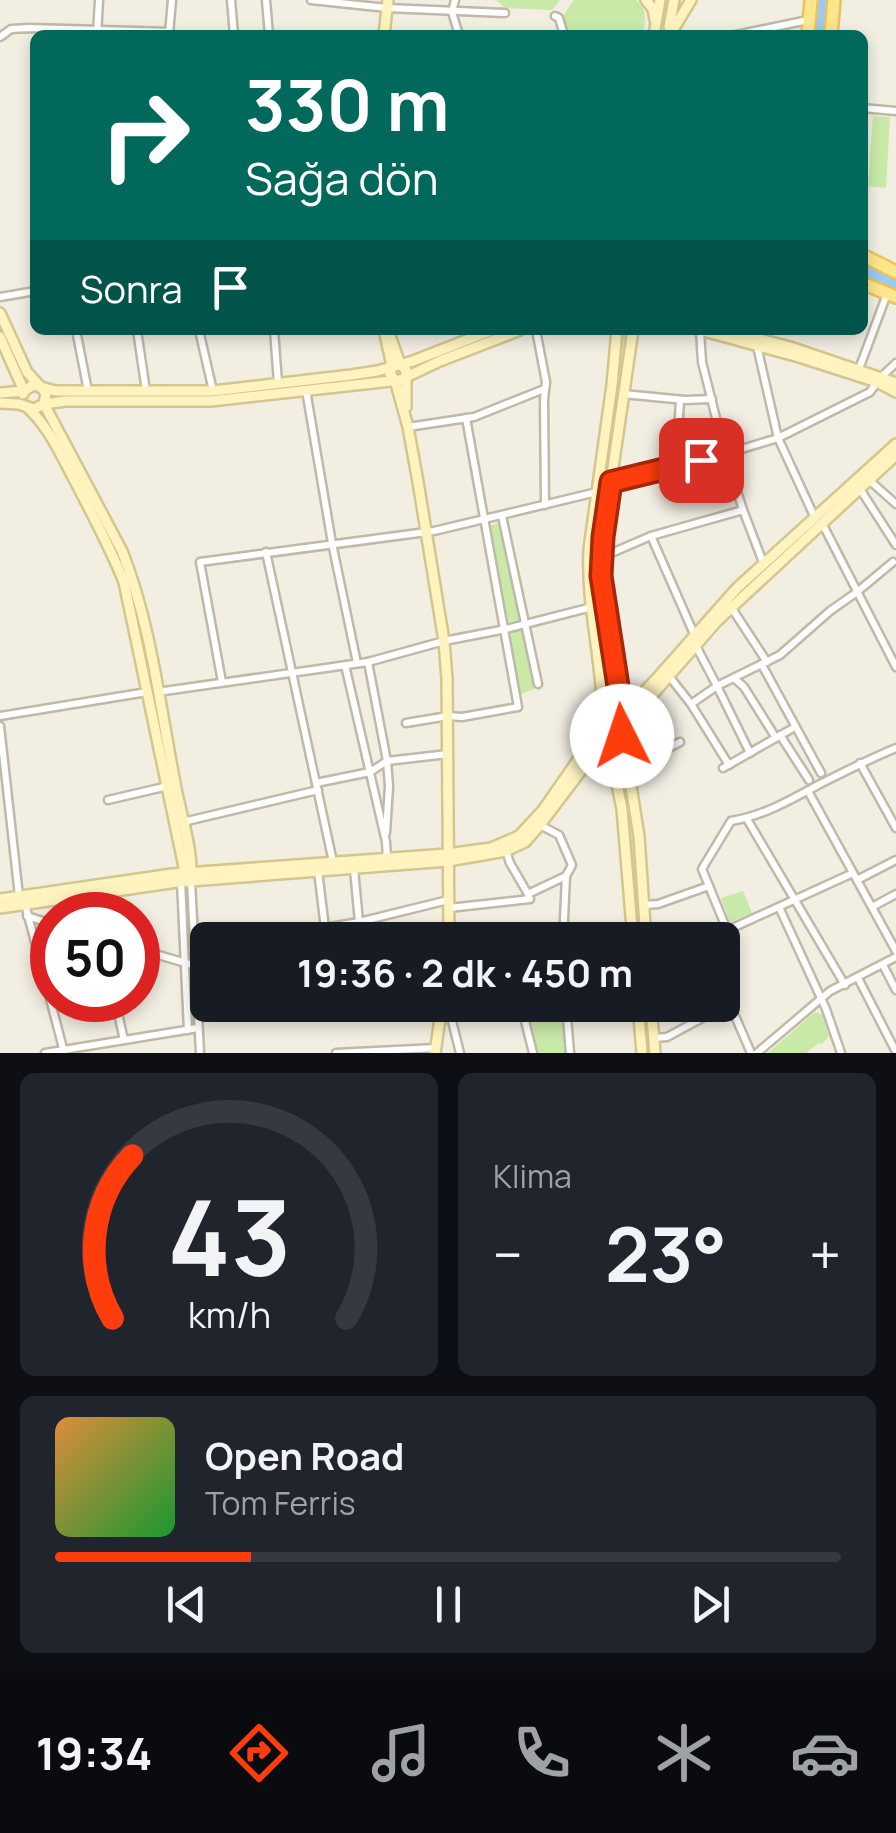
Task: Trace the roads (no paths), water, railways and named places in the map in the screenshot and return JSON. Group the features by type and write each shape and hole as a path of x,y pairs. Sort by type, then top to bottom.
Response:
{"main road":[{"path":"646,0 652,9 655,30"},
{"path":"655,30 660,0"},
{"path":"670,30 674,0"},
{"path":"672,30 691,0"},
{"path":"808,30 811,0"},
{"path":"831,30 834,0"},
{"path":"384,30 387,4"},
{"path":"868,258 896,272"},
{"path":"868,285 892,295"},
{"path":"0,314 20,358 46,396 44,404 132,576 186,877"},
{"path":"387,335 396,365 390,374 400,379"},
{"path":"0,392 24,391 30,386 56,391 213,391 351,375 396,365 476,335"},
{"path":"0,404 34,409 66,401 211,400 400,379 508,335"},
{"path":"617,335 588,573 604,731 609,736 618,738 626,730 731,607 896,444"},
{"path":"632,335 601,576 640,836 645,922"},
{"path":"753,337 860,369 896,392"},
{"path":"753,337 896,383"},
{"path":"0,338 24,391 23,399 52,440 114,555 153,692 182,822 186,877"},
{"path":"0,392 10,384 13,367"},
{"path":"400,379 444,641 449,922"},
{"path":"57,429 56,416 66,401"},
{"path":"621,716 626,705 659,676 737,588 860,490 896,455"},
{"path":"0,899 22,900 332,862 447,857 492,848 519,836 543,810 610,715 621,716"},
{"path":"186,877 318,871 506,851 524,842 540,826 609,736"},
{"path":"609,736 632,922"},
{"path":"583,768 602,762 616,776"},
{"path":"0,908 22,900"},
{"path":"436,1050 442,1022"},
{"path":"639,1022 642,1053"},
{"path":"653,1022 655,1053"}],"street":[{"path":"97,30 99,0"},
{"path":"170,30 172,0"},
{"path":"232,0 234,30"},
{"path":"266,0 269,30"},
{"path":"312,0 504,13"},
{"path":"455,0 452,12 457,30"},
{"path":"556,16 563,30"},
{"path":"760,30 809,20"},
{"path":"0,37 11,29 32,30"},
{"path":"868,109 896,111"},
{"path":"0,298 30,291"},
{"path":"860,369 892,295"},
{"path":"77,335 88,391"},
{"path":"138,335 146,391"},
{"path":"199,335 213,391"},
{"path":"274,335 278,383"},
{"path":"537,335 546,388 545,505"},
{"path":"700,335 702,362 725,454 764,565"},
{"path":"753,337 778,438 896,667"},
{"path":"611,482 778,438 870,392 896,363"},
{"path":"408,427 466,418 546,388"},
{"path":"306,390 332,543 358,663"},
{"path":"624,394 712,399"},
{"path":"676,466 680,400"},
{"path":"406,723 518,707 466,418"},
{"path":"870,480 896,504"},
{"path":"860,490 896,545"},
{"path":"222,682 200,562 434,532 596,492"},
{"path":"601,558 652,536 743,510"},
{"path":"502,516 538,684"},
{"path":"652,536 694,634"},
{"path":"266,552 332,862"},
{"path":"691,704 717,686 780,655 894,560"},
{"path":"894,560 892,570 896,572"},
{"path":"0,716 368,662 592,607"},
{"path":"731,607 822,773"},
{"path":"696,646 750,753"},
{"path":"368,662 387,761 387,858"},
{"path":"345,664 386,842"},
{"path":"669,676 691,704 726,767 795,726"},
{"path":"734,678 809,780"},
{"path":"0,726 22,900 64,1052"},
{"path":"628,763 647,759 680,742"},
{"path":"724,922 702,868 732,821 747,818 896,748"},
{"path":"182,822 370,772 387,761 448,754"},
{"path":"860,764 896,828"},
{"path":"108,800 168,786"},
{"path":"739,1022 754,1053 820,998 884,965 896,954 808,790"},
{"path":"747,818 845,984"},
{"path":"540,826 558,835 572,865 566,876 563,922"},
{"path":"354,868 360,922 449,904 530,899 506,851"},
{"path":"740,924 896,860"},
{"path":"318,871 324,922"},
{"path":"528,894 566,876"},
{"path":"186,877 191,922"},
{"path":"186,877 188,1030"},
{"path":"644,904 658,904 709,886"},
{"path":"872,907 896,894"},
{"path":"778,907 826,1009 841,1053"},
{"path":"160,956 190,965"},
{"path":"884,965 896,990"},
{"path":"858,978 893,1051"},
{"path":"120,1022 124,1040"},
{"path":"198,1022 200,1053"},
{"path":"450,1022 460,1053"},
{"path":"525,1022 533,1053"},
{"path":"567,1022 570,1053"},
{"path":"654,1038 667,1037 695,1022"},
{"path":"44,1053 198,1028"},
{"path":"336,1053 436,1050"}],"water":[{"path":"817,0 828,0 825,30 814,30"},
{"path":"868,266 896,278 896,290 868,279"}]}
